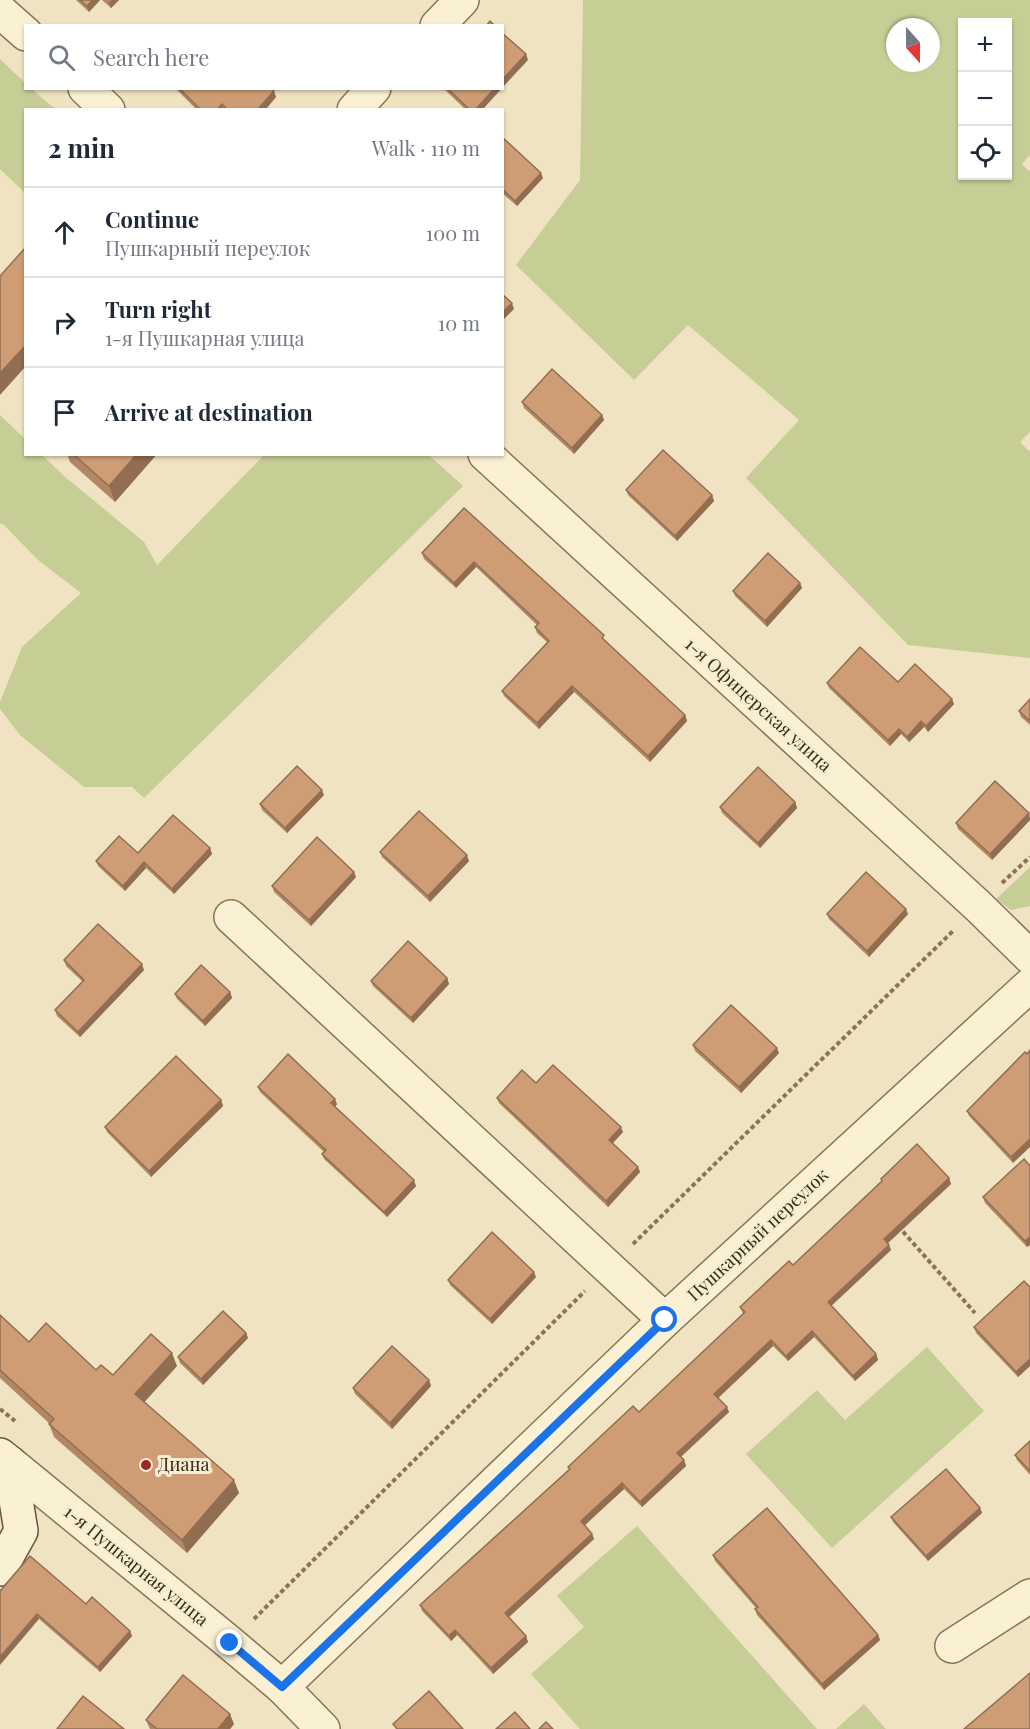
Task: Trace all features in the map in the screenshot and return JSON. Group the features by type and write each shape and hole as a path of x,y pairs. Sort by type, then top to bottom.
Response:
{"street":[{"path":"438,24 462,0"},
{"path":"0,11 24,32"},
{"path":"87,90 106,108"},
{"path":"356,108 372,90"},
{"name":"1-я Офицерская улица","path":"487,456 978,906 1030,957"},
{"path":"231,917 665,1320"},
{"name":"Пушкарный переулок","path":"282,1687 665,1320 1030,985"},
{"path":"0,1569 21,1531 5,1459"},
{"name":"1-я Пушкарная улица","path":"5,1459 282,1687 323,1729"},
{"path":"952,1646 1030,1596"}],"path":[{"path":"890,1218 975,1313"}],"green space":[{"path":"583,0 1030,0 1030,155 1022,164 1030,172 1030,432 1020,442 1030,452 1030,658 908,645 746,478 799,420 688,325 634,380 516,265 580,180"},
{"path":"0,59 24,82 24,90 33,90 54,108 24,108 24,192 0,169"},
{"path":"0,415 24,438 24,456 43,456 144,542 157,565 263,456 430,456 463,486 144,798 132,787 84,787 20,735 0,709 0,702 22,647 81,593 38,560 3,524 0,524"},
{"path":"1030,867 1030,906 1011,910 996,899"},
{"path":"927,1347 984,1411 832,1548 746,1454 817,1390 845,1420"},
{"path":"637,1526 817,1729 580,1729 531,1674 584,1627 557,1596"},
{"path":"864,1704 886,1729 836,1729"}],"building":[{"path":"80,0 93,0 87,6"},
{"path":"504,35 526,54 504,78"},
{"path":"181,90 274,91 259,108 226,108 222,104 219,108 199,108"},
{"path":"449,90 493,90 477,108 468,108"},
{"path":"504,139 541,173 515,201 504,191"},
{"path":"24,249 24,347 0,373 0,276"},
{"path":"504,296 512,303 504,311"},
{"path":"552,369 602,415 572,448 522,402"},
{"path":"663,450 712,495 675,536 626,490"},
{"path":"75,456 135,456 109,486"},
{"path":"464,508 604,635 602,638 685,715 648,756 572,686 537,723 502,691 549,641 535,627 539,623 474,562 454,583 422,553"},
{"path":"768,553 800,583 765,621 733,591"},
{"path":"860,647 898,682 915,664 952,699 926,726 921,721 907,737 899,729 888,740 827,683"},
{"path":"1030,699 1030,721 1019,711"},
{"path":"297,766 322,790 285,828 260,804"},
{"path":"758,767 795,802 758,843 720,807"},
{"path":"995,781 1029,813 990,854 956,823"},
{"path":"419,811 467,855 428,896 380,852"},
{"path":"173,815 210,848 172,889 144,862 123,886 96,861 119,836 138,853"},
{"path":"317,837 354,872 309,920 272,886"},
{"path":"866,872 906,909 867,951 827,914"},
{"path":"98,924 142,964 78,1032 55,1010 84,980 64,960"},
{"path":"408,941 447,978 411,1018 371,981"},
{"path":"201,965 230,992 203,1021 175,994"},
{"path":"731,1005 777,1048 739,1087 693,1045"},
{"path":"1030,1050 1030,1139 1011,1157 967,1111 1025,1052 1027,1054"},
{"path":"288,1054 335,1099 331,1103 414,1180 384,1212 322,1154 326,1150 258,1087"},
{"path":"176,1056 221,1100 149,1171 105,1127"},
{"path":"553,1065 621,1127 609,1140 638,1167 606,1201 497,1098 522,1070 536,1083"},
{"path":"917,1144 949,1178 884,1239 889,1245 828,1302 876,1354 853,1376 812,1331 786,1356 771,1340 714,1394 727,1407 677,1453 684,1460 640,1502 622,1483 581,1521 592,1534 505,1613 526,1636 491,1668 455,1630 449,1636 420,1605 570,1469 568,1467 633,1406 639,1412 745,1312 740,1307 789,1261 793,1265 882,1181 881,1179"},
{"path":"1024,1159 1030,1166 1030,1237 1025,1241 983,1197"},
{"path":"492,1232 534,1272 490,1319 448,1280"},
{"path":"1024,1281 1030,1287 1030,1359 1016,1372 974,1327"},
{"path":"223,1311 246,1333 201,1379 178,1357"},
{"path":"0,1315 29,1342 46,1323 96,1370 101,1365 113,1375 151,1334 172,1353 135,1394 234,1480 182,1540 49,1424 54,1419 0,1370"},
{"path":"392,1346 429,1380 390,1423 353,1388"},
{"path":"1030,1441 1030,1471 1015,1455"},
{"path":"946,1469 980,1508 926,1556 891,1517"},
{"path":"767,1508 878,1635 822,1684 755,1609 758,1607 713,1555"},
{"path":"30,1556 86,1604 92,1597 130,1631 98,1667 37,1614 0,1657 0,1591"},
{"path":"1030,1673 1030,1729 964,1729"},
{"path":"183,1675 230,1714 218,1729 157,1729 146,1720"},
{"path":"429,1691 463,1729 397,1729 393,1724"},
{"path":"83,1696 124,1729 57,1729"},
{"path":"515,1712 530,1729 496,1729"},
{"path":"546,1722 553,1729 539,1729"}],"place":[{"name":"Диана","path":"146,1465"}],"route":[{"path":"230,1643 282,1687 665,1320"}]}
